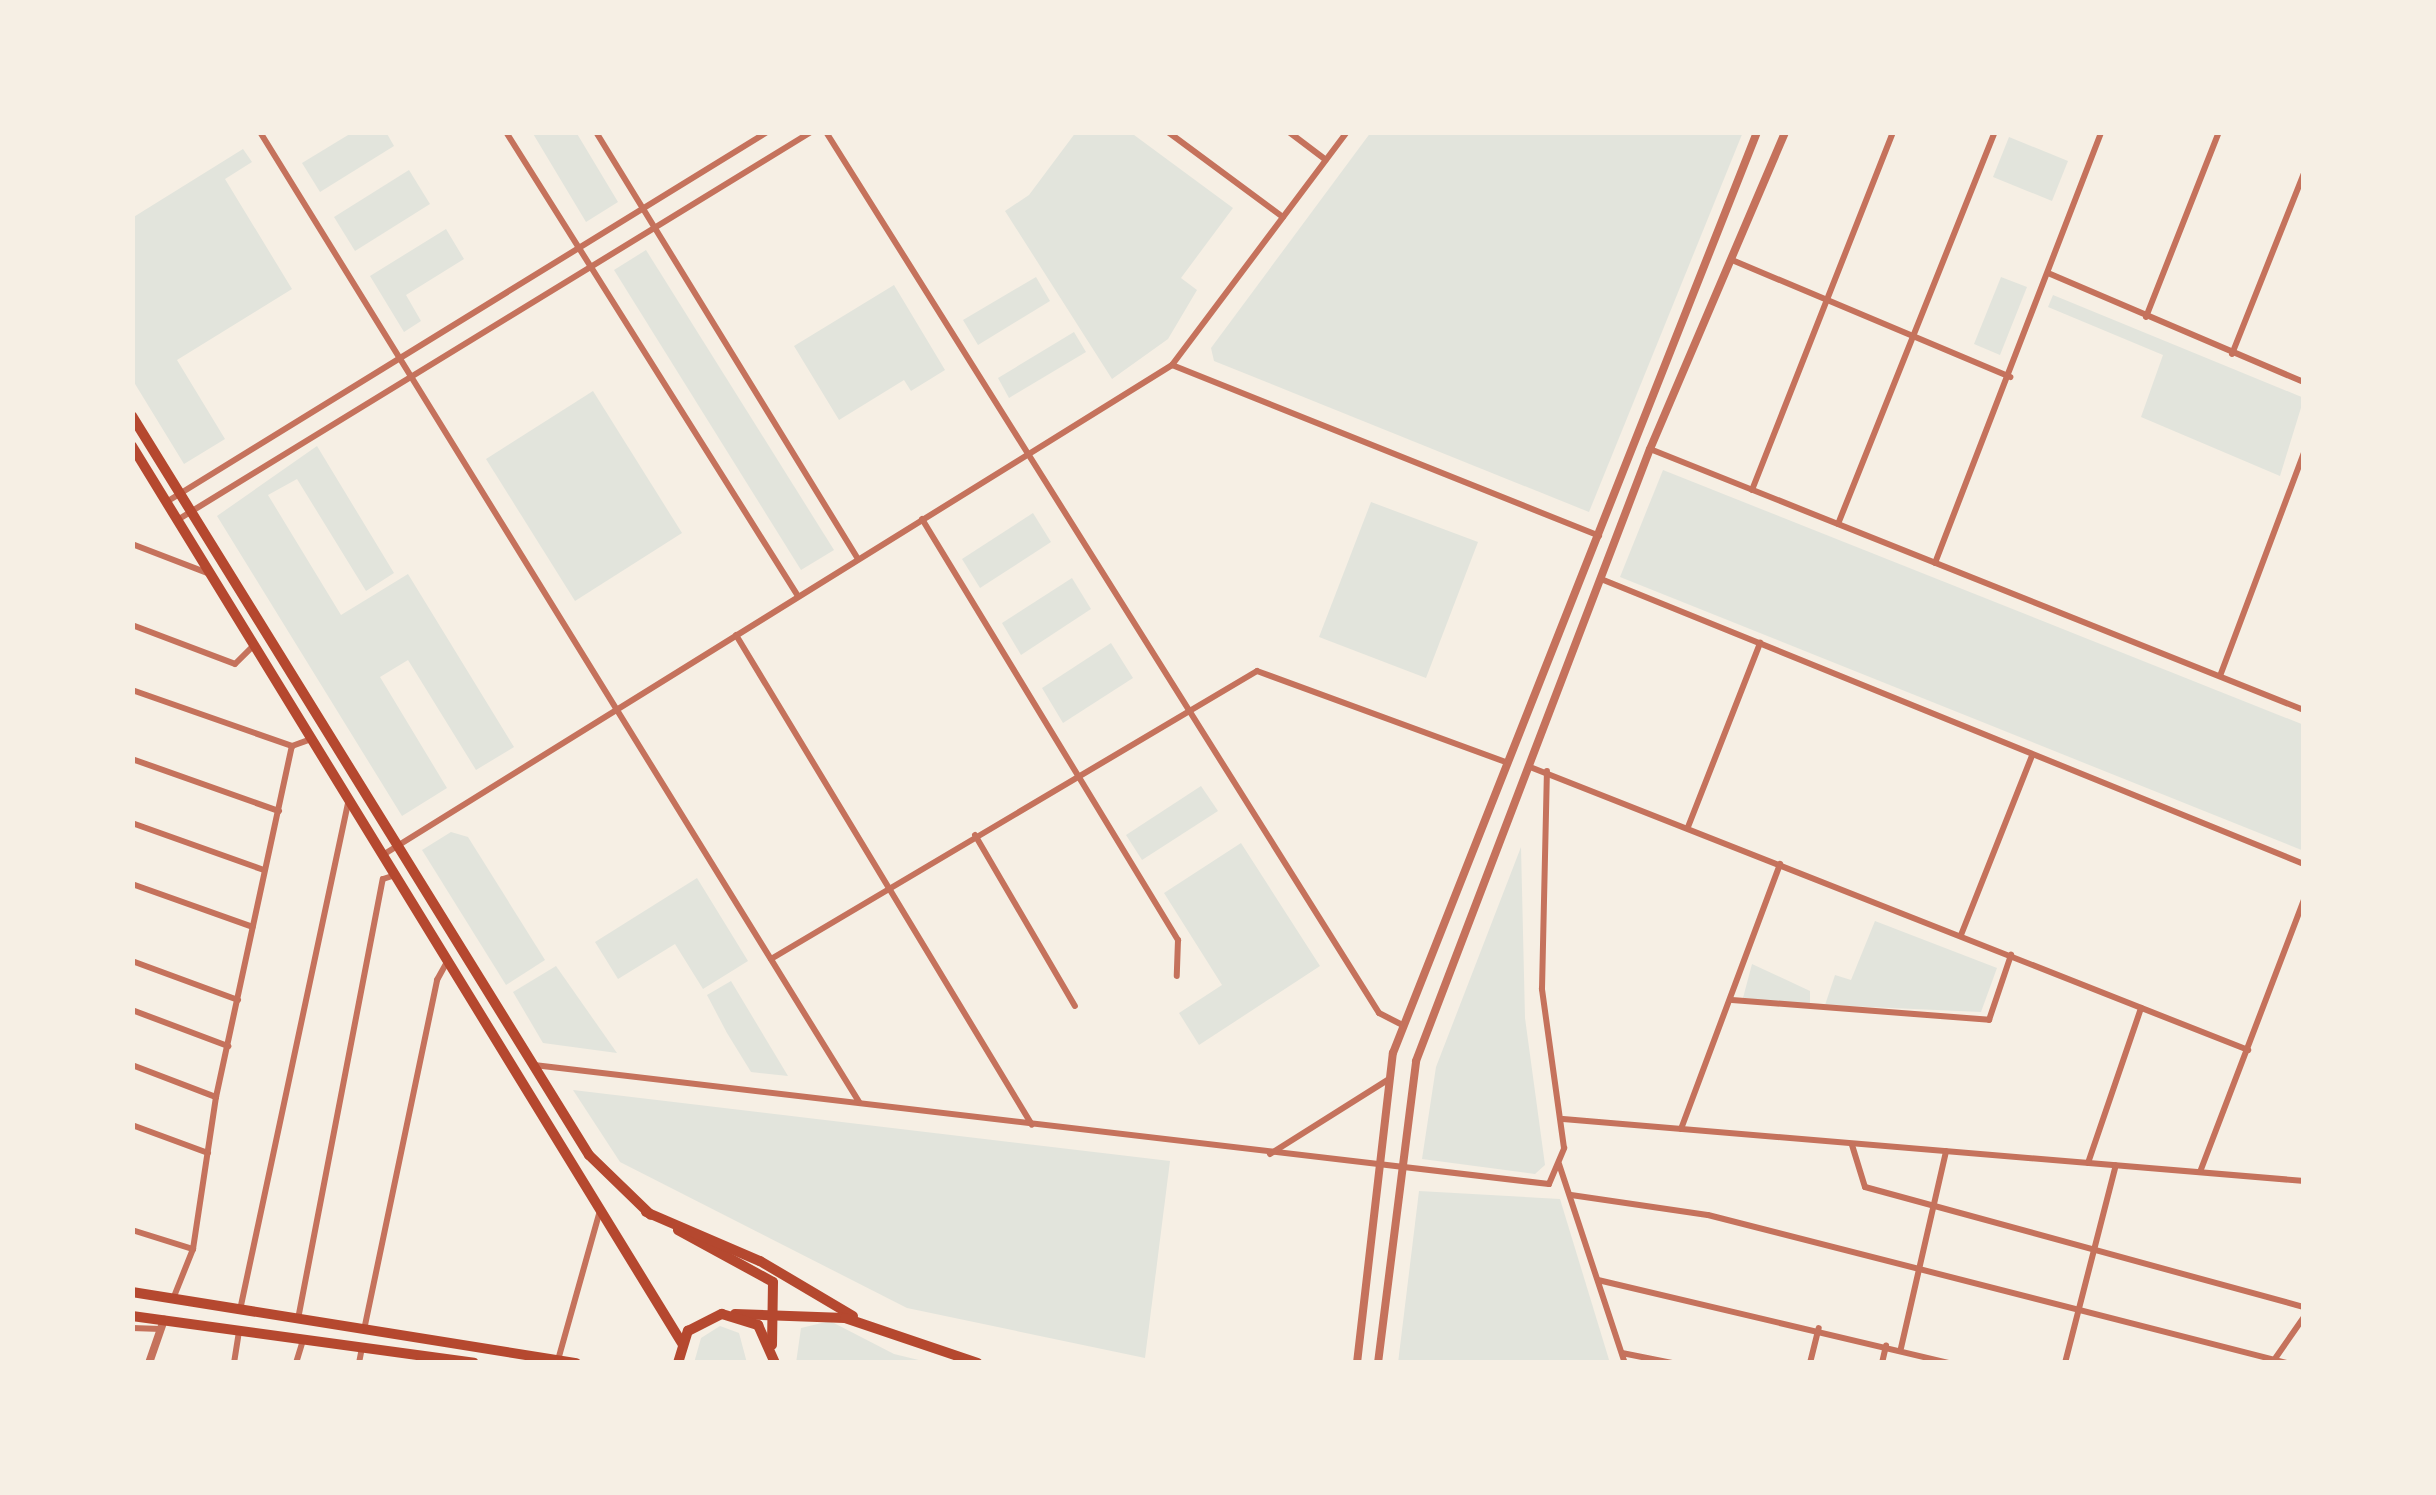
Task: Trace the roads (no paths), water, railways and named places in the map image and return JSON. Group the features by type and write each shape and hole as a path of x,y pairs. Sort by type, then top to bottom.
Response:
{"main road":[{"path":"132,416 401,843 598,1169 646,1212 769,1279 777,1310 772,1345 775,1363"},
{"path":"132,446 450,956 682,1342"},
{"path":"646,1212 760,1261 866,1324"},
{"path":"132,1292 576,1363"},
{"path":"678,1363 682,1342 710,1316 777,1310 866,1324 978,1363"},
{"path":"736,1314 758,1325 772,1345"},
{"path":"132,1316 163,1324 474,1363"}],"street":[{"path":"260,132 859,1102"},
{"path":"506,132 798,596"},
{"path":"596,132 858,559"},
{"path":"168,501 767,132"},
{"path":"179,519 811,132"},
{"path":"826,132 1024,456 1379,1013 1404,1026"},
{"path":"1168,132 1283,217"},
{"path":"1289,132 1326,160"},
{"path":"386,853 1172,364 1347,132"},
{"path":"1357,1363 1388,1079 1404,1026 1757,132"},
{"path":"1378,1363 1416,1061 1650,449 1785,132"},
{"path":"1752,490 1893,132"},
{"path":"1838,524 1995,132"},
{"path":"1935,563 2101,132"},
{"path":"2146,317 2219,132"},
{"path":"2232,354 2304,173"},
{"path":"1729,258 2010,377"},
{"path":"2048,273 2304,382"},
{"path":"1172,364 1599,536"},
{"path":"1650,449 2304,710"},
{"path":"2219,676 2304,454"},
{"path":"132,462 146,467"},
{"path":"922,519 1178,940 1177,976"},
{"path":"132,544 214,575"},
{"path":"1599,578 2304,864"},
{"path":"132,625 235,664 255,644"},
{"path":"735,634 1032,1125"},
{"path":"1688,826 1760,643"},
{"path":"770,958 1239,676 1273,673 1508,763"},
{"path":"132,690 292,746 314,737"},
{"path":"172,1299 194,1249 216,1096 292,746"},
{"path":"1961,935 2032,756"},
{"path":"132,759 279,811"},
{"path":"1530,766 2248,1050"},
{"path":"534,1065 1380,1168 1549,1184 1559,1165 1563,1119 1542,989 1546,771"},
{"path":"240,1310 350,794"},
{"path":"132,823 266,871"},
{"path":"975,835 1075,1006"},
{"path":"1681,1129 1780,865"},
{"path":"298,1319 383,879 399,874"},
{"path":"132,884 253,927"},
{"path":"2200,1172 2304,900"},
{"path":"1732,1000 1989,1020 2011,955"},
{"path":"364,1330 437,980 450,956"},
{"path":"132,961 238,1000"},
{"path":"2088,1163 2141,1007"},
{"path":"132,1010 227,1046"},
{"path":"132,1065 216,1096"},
{"path":"1270,1154 1388,1079"},
{"path":"1563,1119 2304,1181"},
{"path":"132,1125 208,1153"},
{"path":"1852,1143 1865,1187 2304,1307"},
{"path":"1900,1348 1946,1151"},
{"path":"1559,1165 1624,1358 1672,1363"},
{"path":"2065,1363 2116,1165"},
{"path":"1570,1195 1708,1215 1920,1273 2287,1363"},
{"path":"558,1360 601,1208"},
{"path":"132,1230 194,1249"},
{"path":"1598,1280 1820,1328 1948,1363"},
{"path":"2273,1360 2304,1317"},
{"path":"132,1328 163,1324 149,1363"},
{"path":"1810,1363 1820,1328"},
{"path":"234,1363 239,1331"},
{"path":"296,1363 303,1340"},
{"path":"1882,1363 1886,1345"},
{"path":"359,1363 362,1348"}]}
